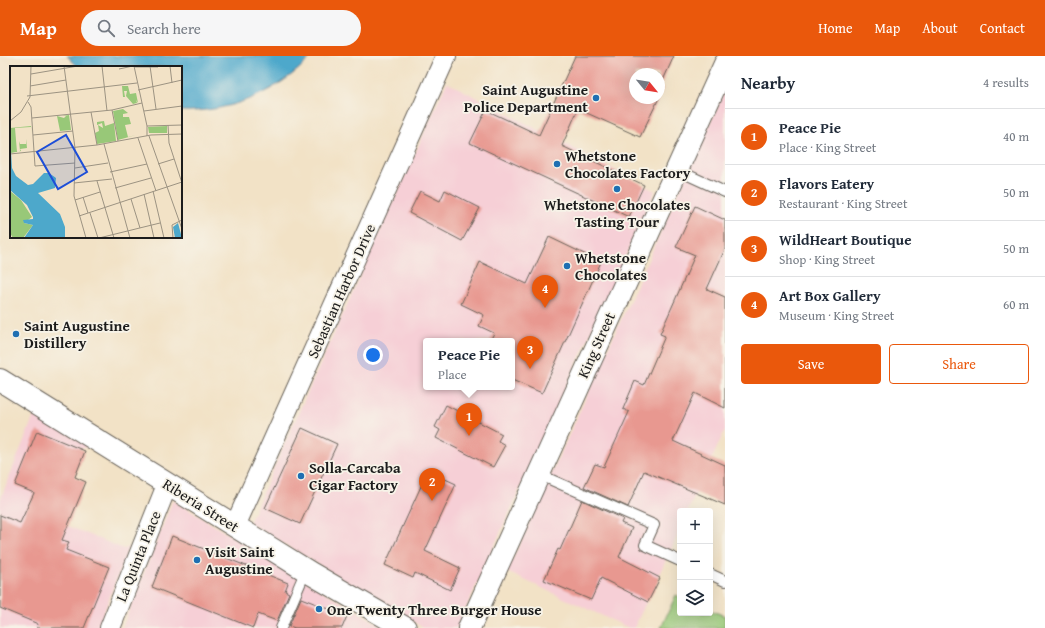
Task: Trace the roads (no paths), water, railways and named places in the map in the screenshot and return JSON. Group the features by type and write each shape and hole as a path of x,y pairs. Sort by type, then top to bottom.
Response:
{"main road":[{"name":"King Street","path":"469,628 725,64"},
{"name":"Riberia Street","path":"0,380 306,570 404,628"}],"street":[{"name":"Sebastian Harbor Drive","path":"235,526 446,56"},
{"name":"La Quinta Place","path":"110,628 168,485"}],"lane":[{"path":"677,170 725,192"},
{"path":"538,474 654,525 645,545 677,560"},
{"path":"281,628 306,570"},
{"path":"713,575 725,581"}],"water":[{"path":"67,56 312,56 299,69 269,90 235,104 199,111 182,111 182,66 77,66"}],"place":[{"name":"Saint Augustine Police Department","path":"596,98"},
{"name":"Whetstone Chocolates Factory","path":"557,164"},
{"name":"Whetstone Chocolates Tasting Tour","path":"617,189"},
{"name":"Whetstone Chocolates","path":"567,266"},
{"name":"Art Box Gallery","path":"545,308"},
{"name":"Saint Augustine Distillery","path":"16,334"},
{"name":"WildHeart Boutique","path":"530,369"},
{"name":"Peace Pie","path":"469,436"},
{"name":"Solla-Carcaba Cigar Factory","path":"301,476"},
{"name":"Flavors Eatery","path":"432,501"},
{"name":"Visit Saint Augustine","path":"197,560"},
{"name":"One Twenty Three Burger House","path":"319,609"}]}
